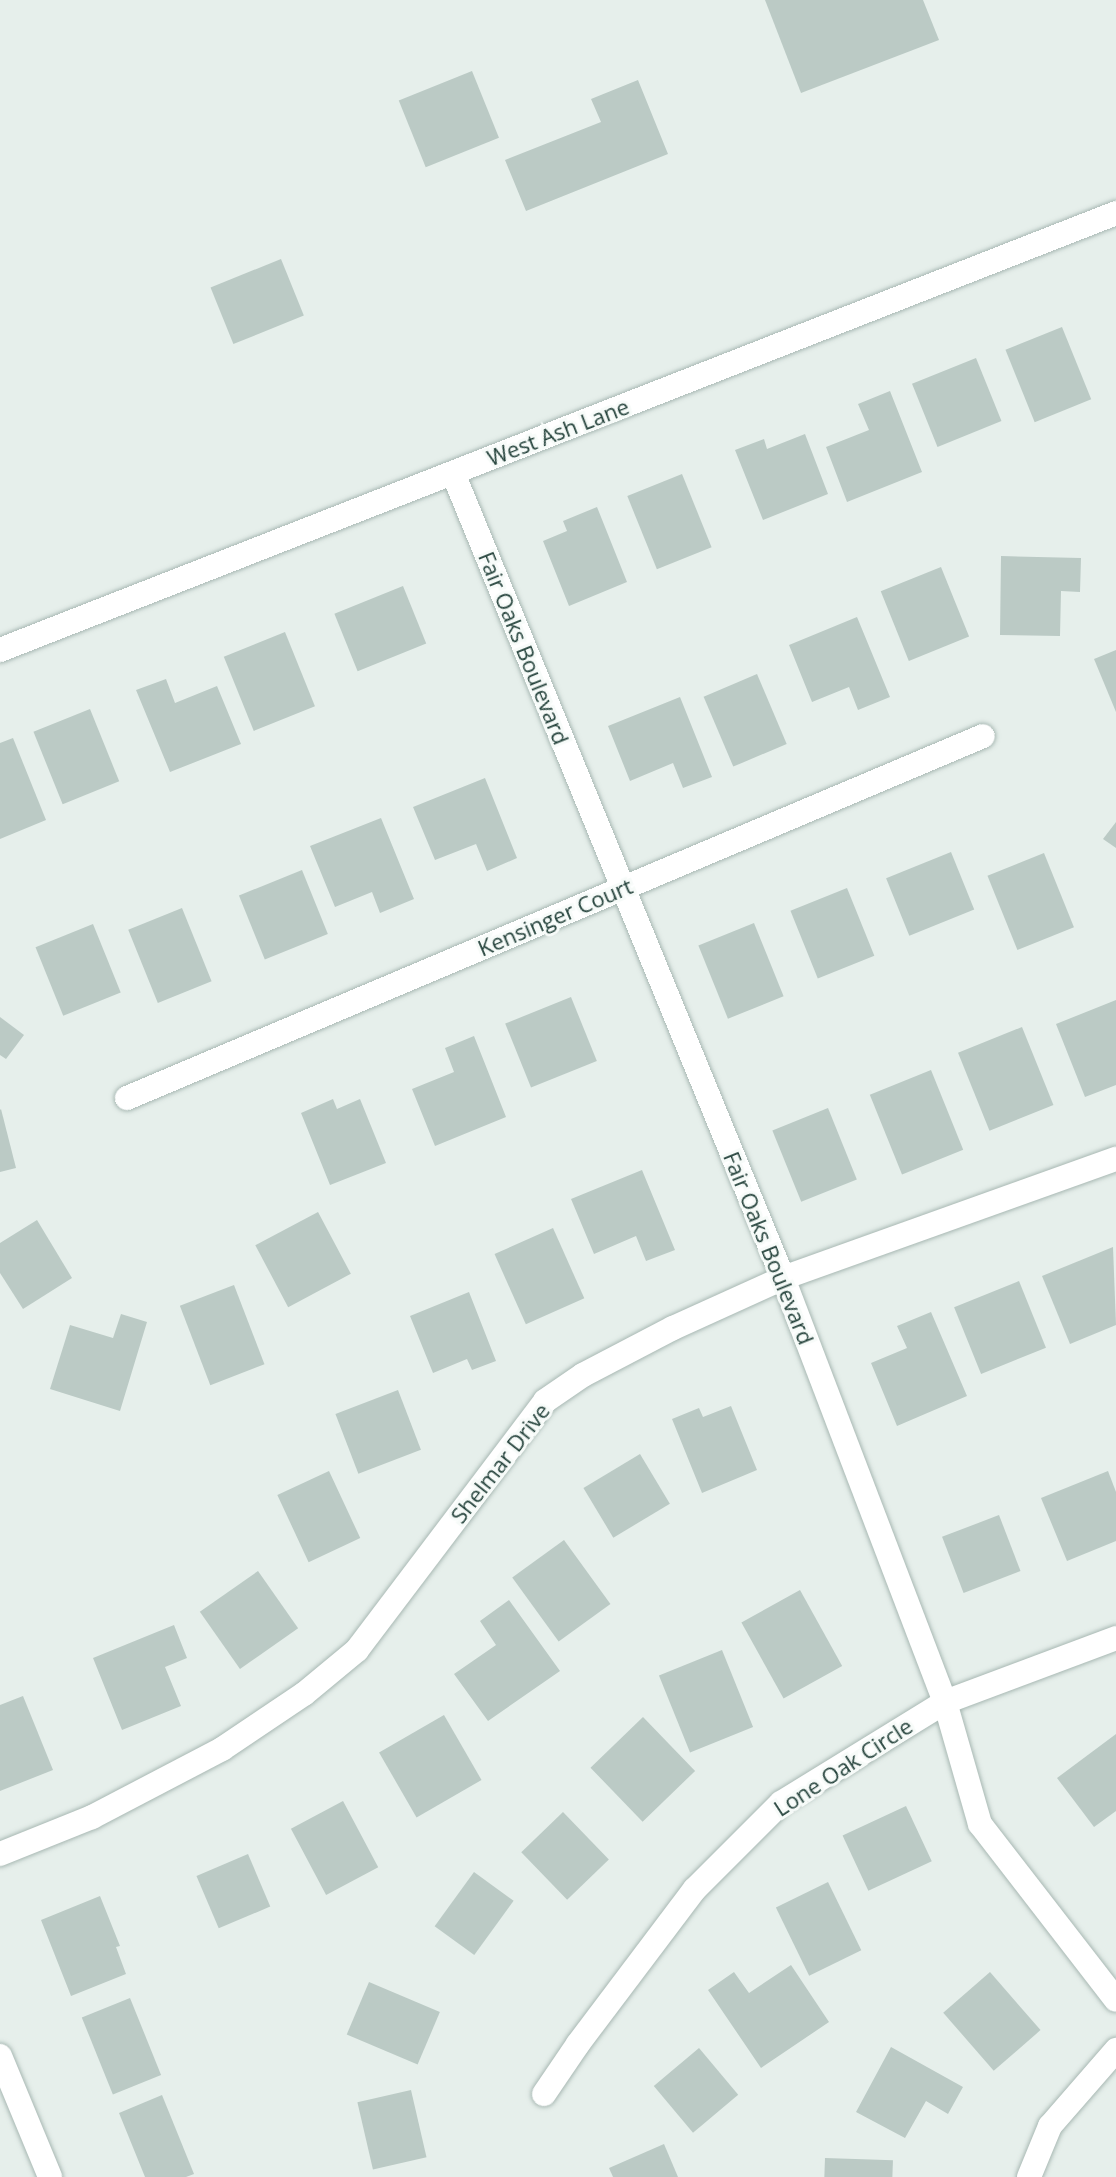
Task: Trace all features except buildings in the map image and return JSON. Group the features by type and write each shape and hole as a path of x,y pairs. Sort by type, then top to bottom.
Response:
{"street":[{"name":"West Ash Lane","path":"0,650 1116,213"},
{"name":"Fair Oaks Boulevard","path":"453,473 783,1278 945,1702 980,1824 1116,2000"},
{"name":"Kensinger Court","path":"127,1098 983,736"},
{"name":"Shelmar Drive","path":"0,1854 92,1817 222,1749 304,1694 357,1650 545,1401 583,1375 783,1278 1116,1159"},
{"name":"Lone Oak Circle","path":"544,2094 695,1889 781,1803 945,1702 1116,1638"},
{"path":"1029,2177 1050,2126 1116,2050"},
{"path":"0,2056 50,2177"}]}
